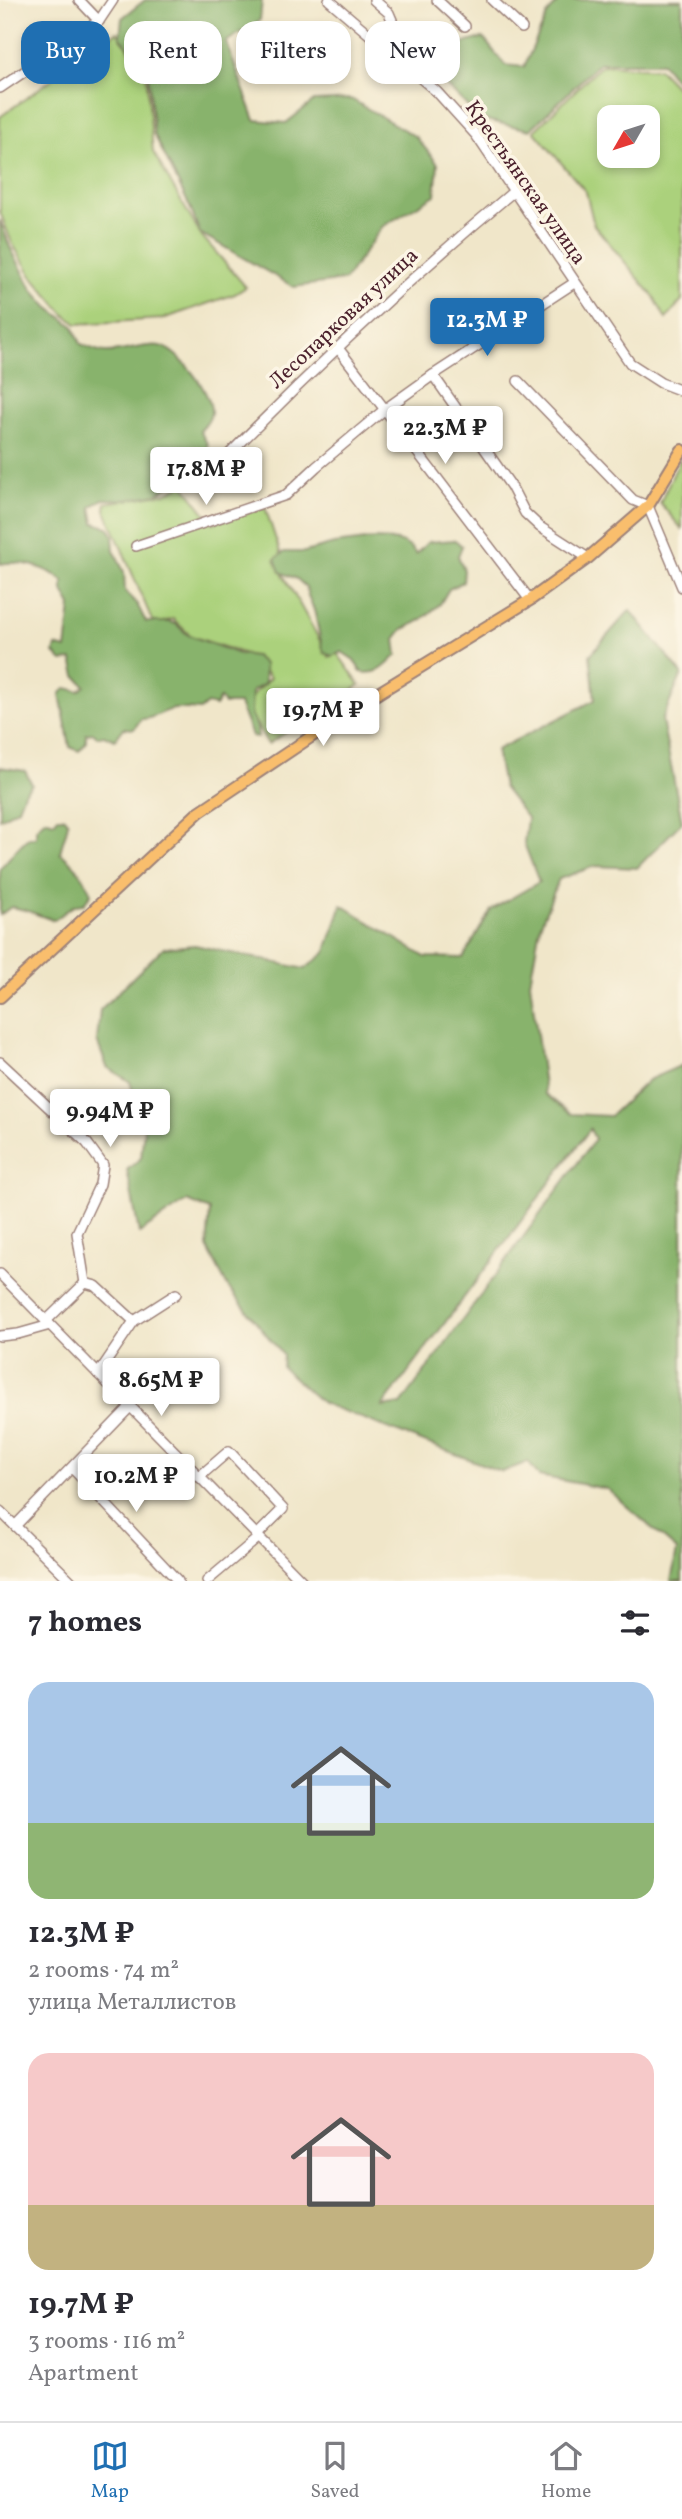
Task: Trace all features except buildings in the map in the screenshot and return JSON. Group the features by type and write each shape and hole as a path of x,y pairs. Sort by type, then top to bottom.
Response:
{"main road":[{"path":"0,997 199,812 357,706 530,600 588,558 648,506 682,450"}],"street":[{"path":"79,0 99,21 113,0"},
{"name":"Крестьянская улица","path":"329,0 365,32"},
{"path":"374,0 389,13 391,21"},
{"path":"436,0 465,26"},
{"path":"492,0 522,28"},
{"path":"0,88 21,74"},
{"name":"Крестьянская улица","path":"427,84 475,135 630,363 661,383 682,391"},
{"name":"Лесопарковая улица","path":"204,480 284,397 462,234 514,191"},
{"path":"136,546 286,495 383,410 574,283"},
{"path":"338,348 530,600"},
{"path":"433,375 511,486 525,513 540,527 588,558"},
{"path":"518,381 633,500 648,506 678,566 682,587"},
{"path":"0,1062 87,1143 103,1165 100,1184 77,1233 85,1283"},
{"path":"0,1274 302,1581"},
{"path":"85,1283 96,1286 134,1321"},
{"path":"0,1336 18,1334 48,1323 85,1283"},
{"path":"98,1374 134,1321 176,1294"},
{"path":"15,1526 130,1408"},
{"path":"199,1477 229,1451 284,1509 207,1581"},
{"path":"72,1468 178,1581"},
{"path":"0,1511 71,1581"}],"green space":[{"path":"145,0 262,0 260,20 236,21 236,36 226,42 236,69 236,84 242,84 255,120 286,123 314,101 351,99 416,137 438,164 435,195 382,227 345,280 294,287 200,233 154,134 149,84 222,84 222,21 124,21 124,42 120,37 122,18"},
{"path":"560,0 682,0 682,88 662,63 599,63 530,130 481,119 445,84 460,84 460,44 483,38 505,65 524,67 548,13"},
{"path":"117,32 124,42 124,84 147,84 153,152 200,234 246,287 235,294 163,319 77,324 65,315 32,276 12,243 0,212 0,117 45,84 110,84 110,37"},
{"path":"603,65 659,69 682,93 682,300 666,319 654,297 594,225 586,192 534,131"},
{"path":"0,220 10,247 32,289 48,307 73,326 81,344 106,352 149,346 168,349 185,364 207,395 211,413 200,431 208,445 203,460 193,475 175,482 157,494 127,500 103,499 91,507 94,523 108,527 113,535 114,550 124,572 125,591 137,604 146,622 176,624 188,635 239,654 255,656 264,664 265,684 252,691 251,715 257,727 258,738 252,736 239,704 224,704 220,698 215,706 207,704 200,710 175,709 141,719 134,729 124,728 115,740 104,735 97,737 93,733 86,734 86,743 79,751 70,747 60,694 66,688 79,691 85,686 76,676 72,660 62,661 54,653 56,646 66,649 71,606 63,591 63,581 33,566 0,564"},
{"path":"682,455 682,529 660,503"},
{"path":"183,484 213,523 265,507 282,558 276,562 329,657 337,653 360,685 268,744 249,711 249,699 270,678 255,657 191,636 173,619 154,625 105,509 106,503 167,493"},
{"path":"374,539 403,543 416,554 428,542 455,540 462,546 458,556 464,570 463,582 449,589 440,604 421,620 402,630 395,639 397,655 381,669 367,673 361,672 354,660 342,652 332,656 324,653 306,587 297,579 280,572 275,559 284,552 305,552 334,544"},
{"path":"630,610 682,674 662,720 682,822 637,868 595,866 559,879 540,926 530,982 545,1094 571,1114 610,1116 648,1080 682,1065 682,1581 671,1581 677,1550 607,1489 539,1476 528,1462 502,1472 322,1403 282,1367 283,1355 228,1287 207,1247 210,1210 187,1201 139,1233 127,1170 141,1158 144,1128 130,1082 107,1067 97,1041 100,1010 163,948 195,945 305,969 325,953 342,905 425,957 463,958 491,910 539,882 524,843 527,818 503,787 496,750 595,700 590,655","holes":["590,1129 595,1139 401,1404 382,1407"]},
{"path":"0,767 25,771 32,784 24,793 18,808 0,819"},
{"path":"58,817 64,817 68,822 60,853 79,871 91,894 84,904 72,907 54,920 11,907 0,915 0,868 28,838 36,837 36,829 45,819 54,822"}]}
